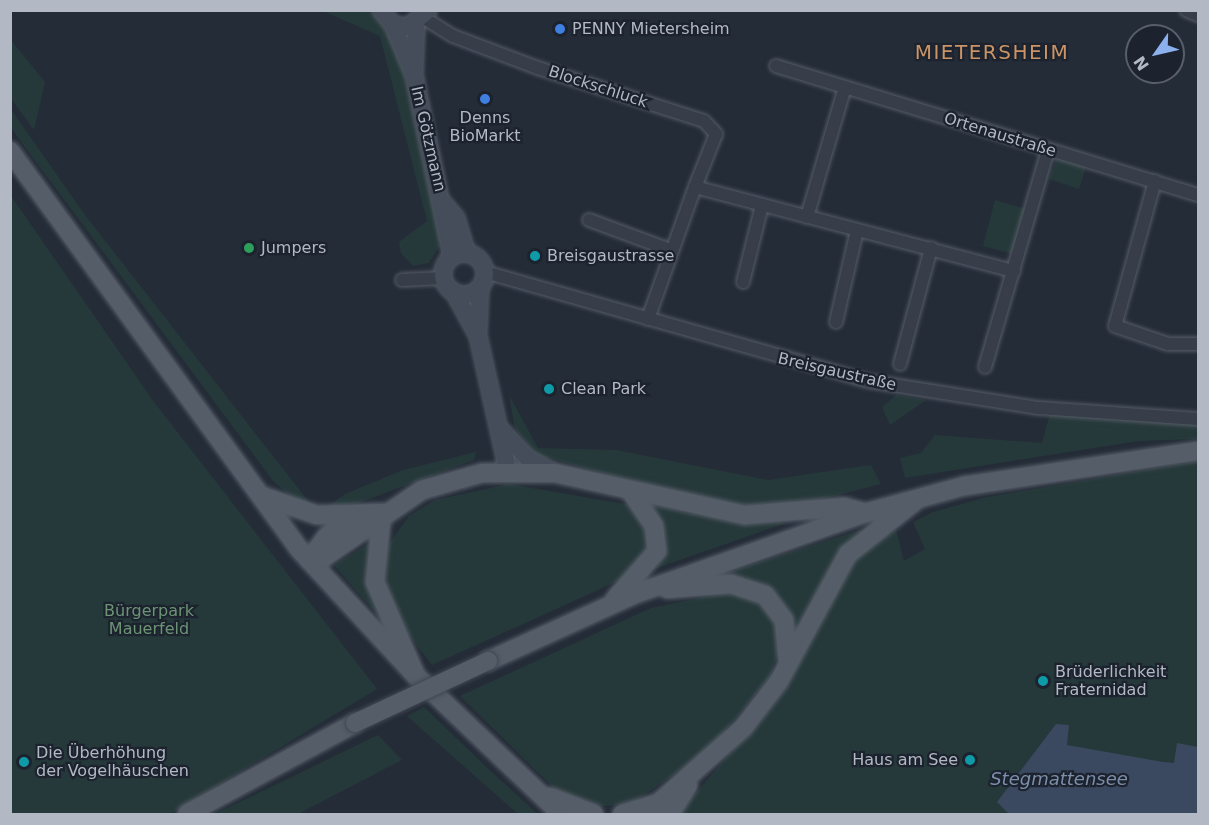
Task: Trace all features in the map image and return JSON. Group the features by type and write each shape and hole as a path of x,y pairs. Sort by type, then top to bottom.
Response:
{"main road":[{"path":"12,151 259,495 309,560 415,675 561,814"},
{"path":"187,814 355,723 635,594 869,512 924,496 1068,467 1198,451"},
{"path":"309,560 339,548 382,513 443,482 502,472 555,473 631,492 745,515 844,507 869,512"},
{"path":"608,606 657,551 654,526 631,492"},
{"path":"259,495 293,511 353,518 382,513"},
{"path":"622,814 662,812 693,777 743,728 787,663 848,554 924,496"},
{"path":"382,513 375,582 412,657 415,675"},
{"path":"309,560 315,547 353,518"},
{"path":"635,594 703,584 755,590 774,602 784,620 787,663"},
{"path":"532,788 594,814"}],"street":[{"name":"Im Götzmann","path":"381,10 393,25 414,75 443,203 456,218 459,255 480,260 483,280"},
{"path":"1186,10 1198,15"},
{"name":"Im Götzmann","path":"414,75 422,18"},
{"path":"393,25 422,18"},
{"name":"Blockschluck","path":"422,18 464,40 713,126 716,134 670,250 648,319"},
{"name":"Ortenaustraße","path":"777,66 1198,195"},
{"path":"807,217 845,87"},
{"path":"985,367 1048,150"},
{"path":"1155,181 1115,326 1168,344 1198,344"},
{"path":"695,188 1014,271"},
{"path":"743,282 762,205"},
{"path":"589,220 670,250"},
{"path":"836,322 857,230"},
{"path":"900,364 931,248"},
{"path":"444,278 459,255"},
{"path":"402,280 444,278"},
{"path":"444,278 478,336 507,461 502,472"},
{"path":"454,292 471,294 483,280"},
{"path":"478,336 483,280"},
{"name":"Breisgaustraße","path":"483,280 648,319 868,381 1039,408 1198,418"},
{"path":"498,421 528,459 555,473"}],"green space":[{"path":"323,11 371,11 385,30 396,35 441,244 429,263 413,266 401,253 399,242 427,221 380,36"},
{"path":"10,39 45,82 34,130 12,100"},
{"path":"10,108 85,215 312,506 300,504 274,482 19,139 11,127"},
{"path":"1057,157 1086,167 1079,189 1049,179"},
{"name":"Bürgerpark Mauerfeld","path":"11,196 154,402 377,689 170,814 11,814"},
{"path":"995,200 1026,209 1013,254 983,246"},
{"path":"509,395 538,448 616,450 768,480 871,465 881,484 791,507 725,507 537,455 515,429"},
{"path":"896,395 926,400 890,425 882,407"},
{"path":"1050,414 1198,423 1198,439 1138,441 905,478 900,458 921,453 935,435 1042,443"},
{"path":"476,452 474,460 358,503 325,508 345,494 403,470"},
{"path":"1198,461 1198,814 678,814 777,698 849,567 869,545 896,530 904,561 925,549 913,522 933,512 983,498"},
{"path":"509,484 631,505 649,538 648,552 631,575 432,665 400,624 384,581 388,545 409,516 435,500"},
{"path":"649,503 687,513 786,523 657,568 661,557"},
{"path":"860,530 863,535 794,638 743,580 716,576"},
{"path":"373,541 384,623 334,565"},
{"path":"730,592 764,602 776,623 777,657 769,678 708,751 631,804 590,807 556,790 460,696 651,608"},
{"path":"424,707 538,814 518,814 407,716"},
{"path":"378,735 402,760 298,814 215,814"}],"water":[{"name":"Stegmattensee","path":"1056,724 1069,725 1067,745 1163,762 1174,763 1177,743 1198,747 1198,814 1009,814 997,802"}],"place":[{"name":"PENNY Mietersheim","path":"560,29"},
{"name":"Denns BioMarkt","path":"485,99"},
{"name":"Jumpers","path":"249,248"},
{"name":"Breisgaustrasse","path":"535,256"},
{"name":"Clean Park","path":"549,389"},
{"name":"Brüderlichkeit Fraternidad","path":"1043,681"},
{"name":"Haus am See","path":"970,760"},
{"name":"Die Überhöhung der Vogelhäuschen","path":"24,762"}],"district":[{"name":"MIETERSHEIM","path":"992,52"}]}
